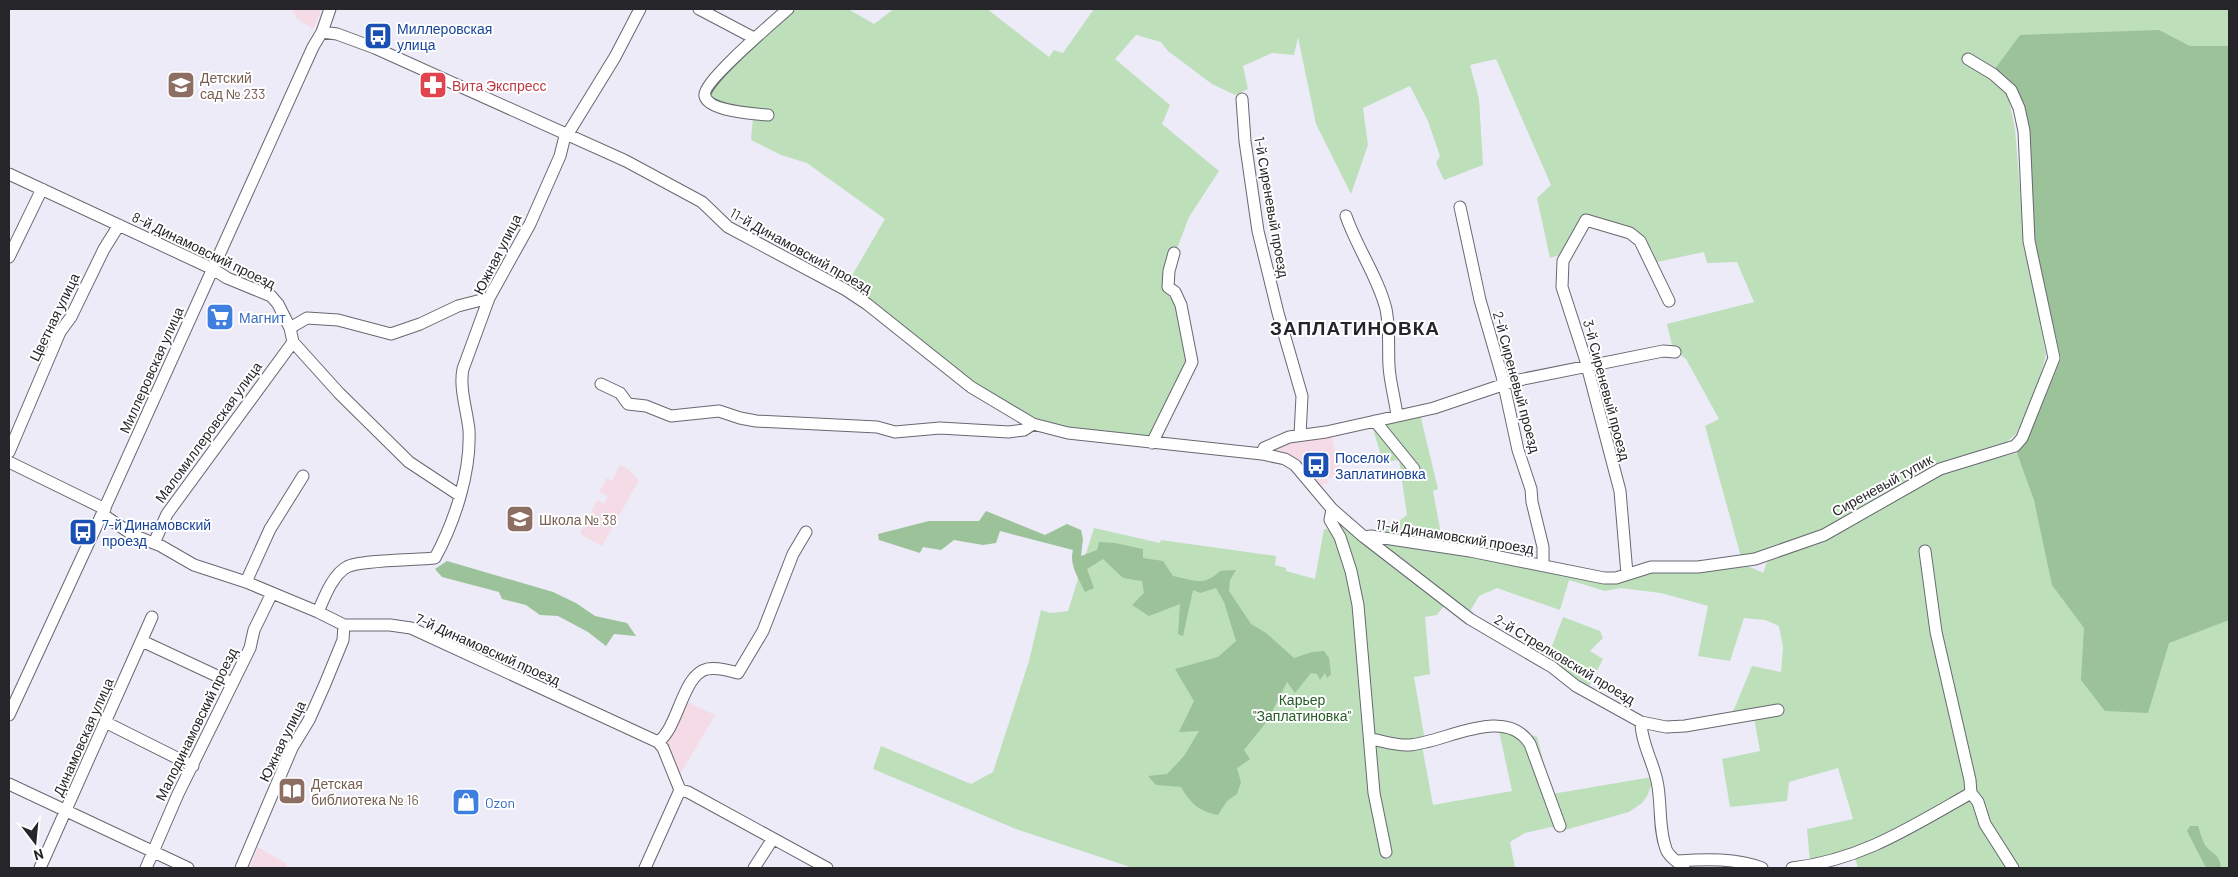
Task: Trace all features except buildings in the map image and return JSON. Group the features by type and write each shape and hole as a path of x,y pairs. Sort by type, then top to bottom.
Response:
{"street":[{"name":"Миллеровская улица","path":"9,715 313,47 322,32 330,9"},
{"path":"641,9 648,9"},
{"name":"Южная улица","path":"318,612 338,573 346,566 359,562 434,558 459,495 468,466 470,444 467,409 461,377 489,298 530,224 560,156 567,135 615,57 641,9"},
{"path":"699,9 754,38"},
{"path":"768,115 723,109 710,104 704,97 704,92 718,74 754,38 788,9"},
{"name":"11-й Динамовский проезд","path":"322,32 337,34 375,48 626,161 702,202 728,227 846,290 867,304 971,387 1033,424 1068,433 1262,454 1285,459 1295,465 1332,509 1364,538 1371,536 1543,565 1559,570 1604,578 1616,578 1651,567 1698,567 1755,559"},
{"name":"Сиреневый тупик","path":"1755,559 1824,534 1940,469 2009,448 2022,438 2054,358 2029,241 2024,131 2019,108 2010,90 1992,74 1968,59"},
{"name":"1-й Сиреневый проезд","path":"1242,99 1245,140 1258,231 1278,313 1302,396 1300,435"},
{"name":"8-й Динамовский проезд","path":"9,174 213,268 227,278 271,296 278,304 290,328 293,342 339,393 409,462 459,495"},
{"path":"9,257 42,189"},
{"name":"2-й Сиреневый проезд","path":"1460,207 1469,254 1518,450 1532,489 1532,502 1543,547 1543,565"},
{"path":"1346,216 1361,254 1376,280 1385,308 1390,331 1391,383 1397,416"},
{"name":"3-й Сиреневый проезд","path":"1627,574 1620,491 1562,287 1563,262 1586,220 1630,233 1640,241 1669,301"},
{"name":"Цветная улица","path":"9,452 60,332 71,317 104,249 119,225"},
{"path":"1152,443 1192,362 1181,305 1175,292 1168,287 1168,271 1174,254"},
{"path":"290,328 307,318 338,320 391,334 420,324 458,306 489,298"},
{"name":"Маломиллеровская улица","path":"154,544 167,514 293,342"},
{"path":"1262,454 1264,448 1300,435 1434,408 1503,385 1586,366 1663,351 1675,352"},
{"path":"602,384 620,393 628,404 646,406 671,416 719,411 756,421 877,427 895,432 940,428 1010,432 1024,430 1033,424"},
{"path":"1375,421 1414,469"},
{"name":"7-й Динамовский проезд","path":"9,462 103,512 133,535 194,564 246,582 344,625 390,625 411,628 658,742"},
{"path":"246,582 270,529 303,476"},
{"path":"1332,509 1330,520 1340,538 1358,604 1363,644 1366,725 1371,739 1374,792 1386,852"},
{"path":"645,868 680,790 658,742 670,728 688,687 694,678 705,669 718,668 738,673 763,631 793,554 806,532"},
{"name":"2-й Стрелковский проезд","path":"1364,538 1470,619 1552,667 1576,686 1641,722 1666,727 1685,726 1778,710"},
{"path":"1925,551 1936,632 1970,780 1971,793 1978,802 1985,824 2013,868"},
{"name":"Малодинамовский проезд","path":"146,868 178,794 250,648 254,630 272,593"},
{"name":"Динамовская улица","path":"40,868 152,617"},
{"name":"Южная улица","path":"241,868 292,748 309,720 325,684 343,640 344,625"},
{"path":"142,641 232,683"},
{"path":"105,722 193,766"},
{"path":"1641,722 1648,754 1658,782 1659,818 1666,848 1677,864 1723,861 1743,863 1762,868"},
{"path":"1371,739 1407,746 1474,728 1507,727 1517,730 1524,734 1530,744 1560,826"},
{"path":"9,784 188,868"},
{"path":"680,790 688,792 772,840 827,868"},
{"path":"1792,868 1842,859 1889,841 1971,793"},
{"path":"754,868 772,840"}],"shaded area":[{"path":"292,9 322,9 313,29 297,19"},
{"path":"1331,434 1341,475 1327,478 1328,483 1319,486 1306,469 1287,456 1270,450 1274,445"},
{"path":"620,465 628,469 639,480 602,546 580,534 597,500 604,504 608,496 599,492 607,478 612,481"},
{"path":"687,702 715,715 679,776 666,745"},
{"path":"258,847 287,864 285,868 249,868"}],"green space":[{"path":"795,9 848,9 874,24 894,9 987,9 1049,57 1054,50 1063,53 1094,9 2229,9 2229,868 1858,868 1855,858 1893,842 1810,863 1807,829 1853,819 1838,768 1789,782 1787,801 1730,807 1722,759 1760,751 1754,718 1732,714 1752,666 1781,672 1783,647 1779,626 1765,620 1744,618 1730,661 1698,656 1708,606 1661,593 1620,588 1605,591 1569,580 1560,610 1497,588 1479,596 1469,613 1374,540 1582,576 1732,566 1750,567 1763,573 1768,560 1942,472 2017,453 2027,441 2061,359 2034,241 2012,87 1990,79 2008,95 2015,129 2024,239 2046,354 2039,382 2016,434 2003,445 1938,465 1822,531 1778,547 1741,557 1705,426 1719,419 1686,359 1673,349 1667,324 1754,302 1737,262 1707,263 1704,252 1657,262 1652,250 1637,232 1586,226 1570,252 1550,258 1537,198 1551,185 1496,59 1470,65 1479,99 1483,165 1444,180 1436,163 1440,156 1428,121 1410,86 1363,108 1368,145 1351,194 1316,124 1298,37 1294,55 1272,53 1243,66 1248,89 1235,95 1212,84 1168,51 1161,42 1136,35 1115,59 1170,105 1162,124 1219,171 1189,217 1170,267 1172,293 1178,306 1189,362 1150,437 1112,435 1074,430 1040,421 1009,406 981,389 875,303 847,284 885,219 807,163 781,155 751,140 753,117 707,96 725,69"},
{"path":"2159,30 2190,46 2229,46 2229,620 2169,643 2148,713 2105,711 2081,680 2084,628 2052,585 2034,500 2017,453 2027,441 2061,359 2034,241 2027,132 1995,69 2020,35"},
{"path":"1420,414 1438,489 1433,491 1443,545 1372,531 1388,529 1407,515 1399,460 1383,462 1372,426"},
{"path":"986,511 1045,535 1067,524 1081,530 1083,539 1081,556 1097,550 1099,542 1115,543 1143,549 1143,558 1163,561 1173,576 1204,581 1220,571 1236,570 1230,580 1229,591 1251,624 1266,633 1294,658 1312,652 1324,651 1329,658 1331,674 1327,678 1325,673 1320,680 1317,674 1311,673 1295,693 1287,682 1268,720 1244,750 1250,759 1237,768 1241,782 1237,794 1227,801 1218,815 1196,806 1181,787 1156,785 1148,776 1167,774 1184,756 1199,731 1179,732 1194,701 1175,669 1218,657 1236,641 1224,602 1216,588 1200,593 1193,590 1183,636 1178,634 1180,604 1149,616 1132,605 1144,593 1142,581 1123,578 1103,559 1087,569 1094,588 1085,592 1073,566 1073,550 1000,531 996,543 983,545 954,540 941,550 923,547 920,553 879,540 878,534 929,521 979,521"},
{"name":"Карьер \"Заплатиновка\"","path":"1335,519 1396,570 1444,606 1437,615 1425,617 1430,674 1414,677 1424,735 1422,746 1433,805 1512,791 1499,731 1523,732 1537,737 1552,794 1652,777 1652,784 1642,803 1629,812 1565,830 1551,827 1525,833 1510,842 1515,868 1133,868 1016,829 873,769 881,746 971,784 993,772 1029,661 1041,610 1050,613 1068,611 1094,528 1160,543 1161,540 1276,556 1275,565 1286,568 1286,571 1315,579 1324,529 1331,530"},
{"path":"447,561 553,592 576,603 595,616 627,623 636,636 614,634 606,646 588,632 558,616 540,615 526,605 502,599 499,592 442,577 435,569"},
{"path":"1563,617 1600,631 1603,638 1590,651 1603,659 1589,686 1548,657"},
{"path":"2190,826 2198,826 2205,845 2217,856 2221,868 2208,868 2205,866 2187,831"}],"place":[{"name":"Миллеровская улица","path":"378,36"},
{"name":"Детский сад № 233","path":"181,85"},
{"name":"Вита Экспресс","path":"433,85"},
{"name":"Магнит","path":"220,317"},
{"name":"Поселок Заплатиновка","path":"1316,465"},
{"name":"Школа № 38","path":"520,519"},
{"name":"7-й Динамовский проезд","path":"83,532"},
{"name":"Детская библиотека № 16","path":"292,791"},
{"name":"Ozon","path":"466,802"}],"district":[{"name":"ЗАПЛАТИНОВКА","path":"1355,327"}]}
